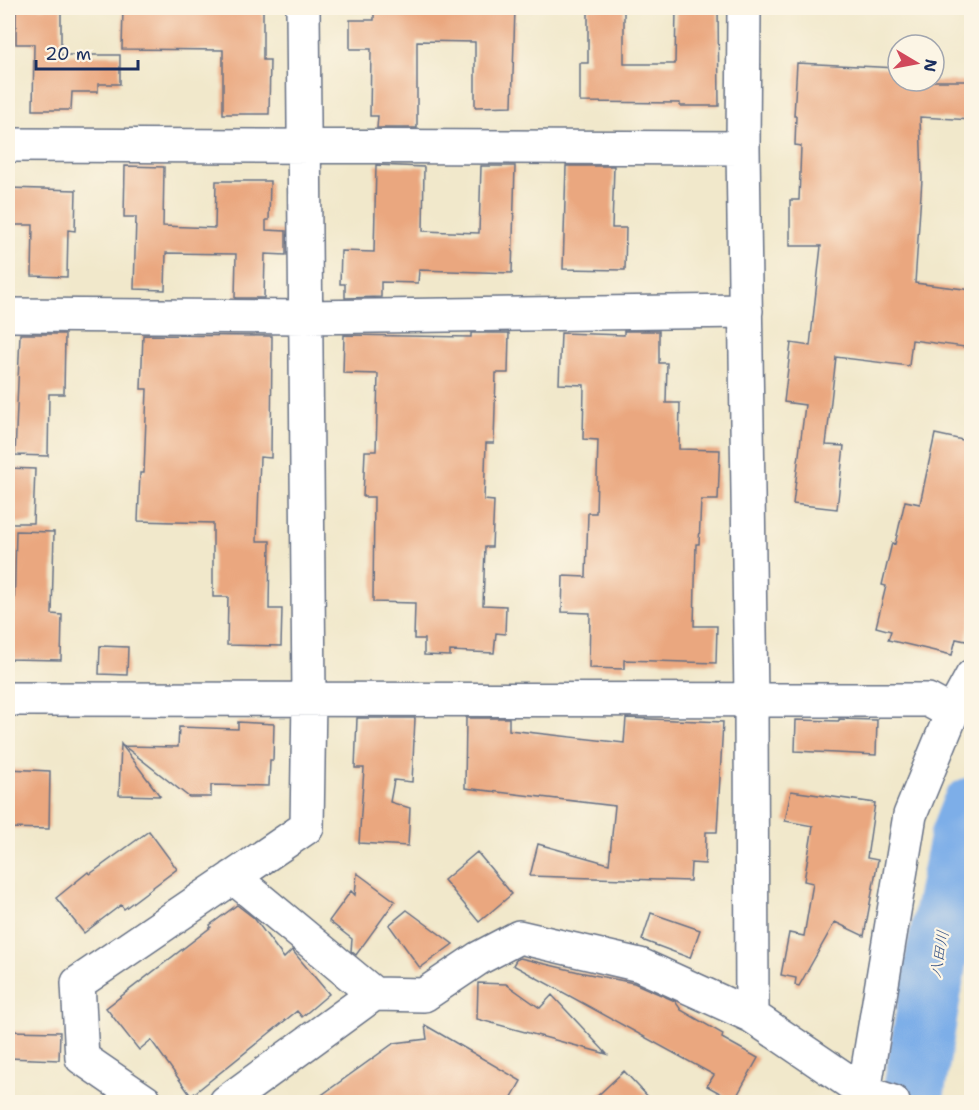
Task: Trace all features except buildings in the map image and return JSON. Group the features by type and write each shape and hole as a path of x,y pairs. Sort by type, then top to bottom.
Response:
{"street":[{"path":"146,1102 82,1058 78,983 307,827 309,698 303,8"},
{"path":"744,8 743,148 751,699 752,1016"},
{"path":"8,145 743,148"},
{"path":"8,315 306,317 746,311"},
{"path":"226,1102 374,994 424,995 479,958 519,937 640,965 752,1016 868,1096 910,815 952,713 972,676"},
{"path":"8,699 928,700 952,713"},
{"path":"233,878 374,994"}],"waterway":[{"name":"八田川","path":"912,1102 937,953 960,839 972,808"}]}
